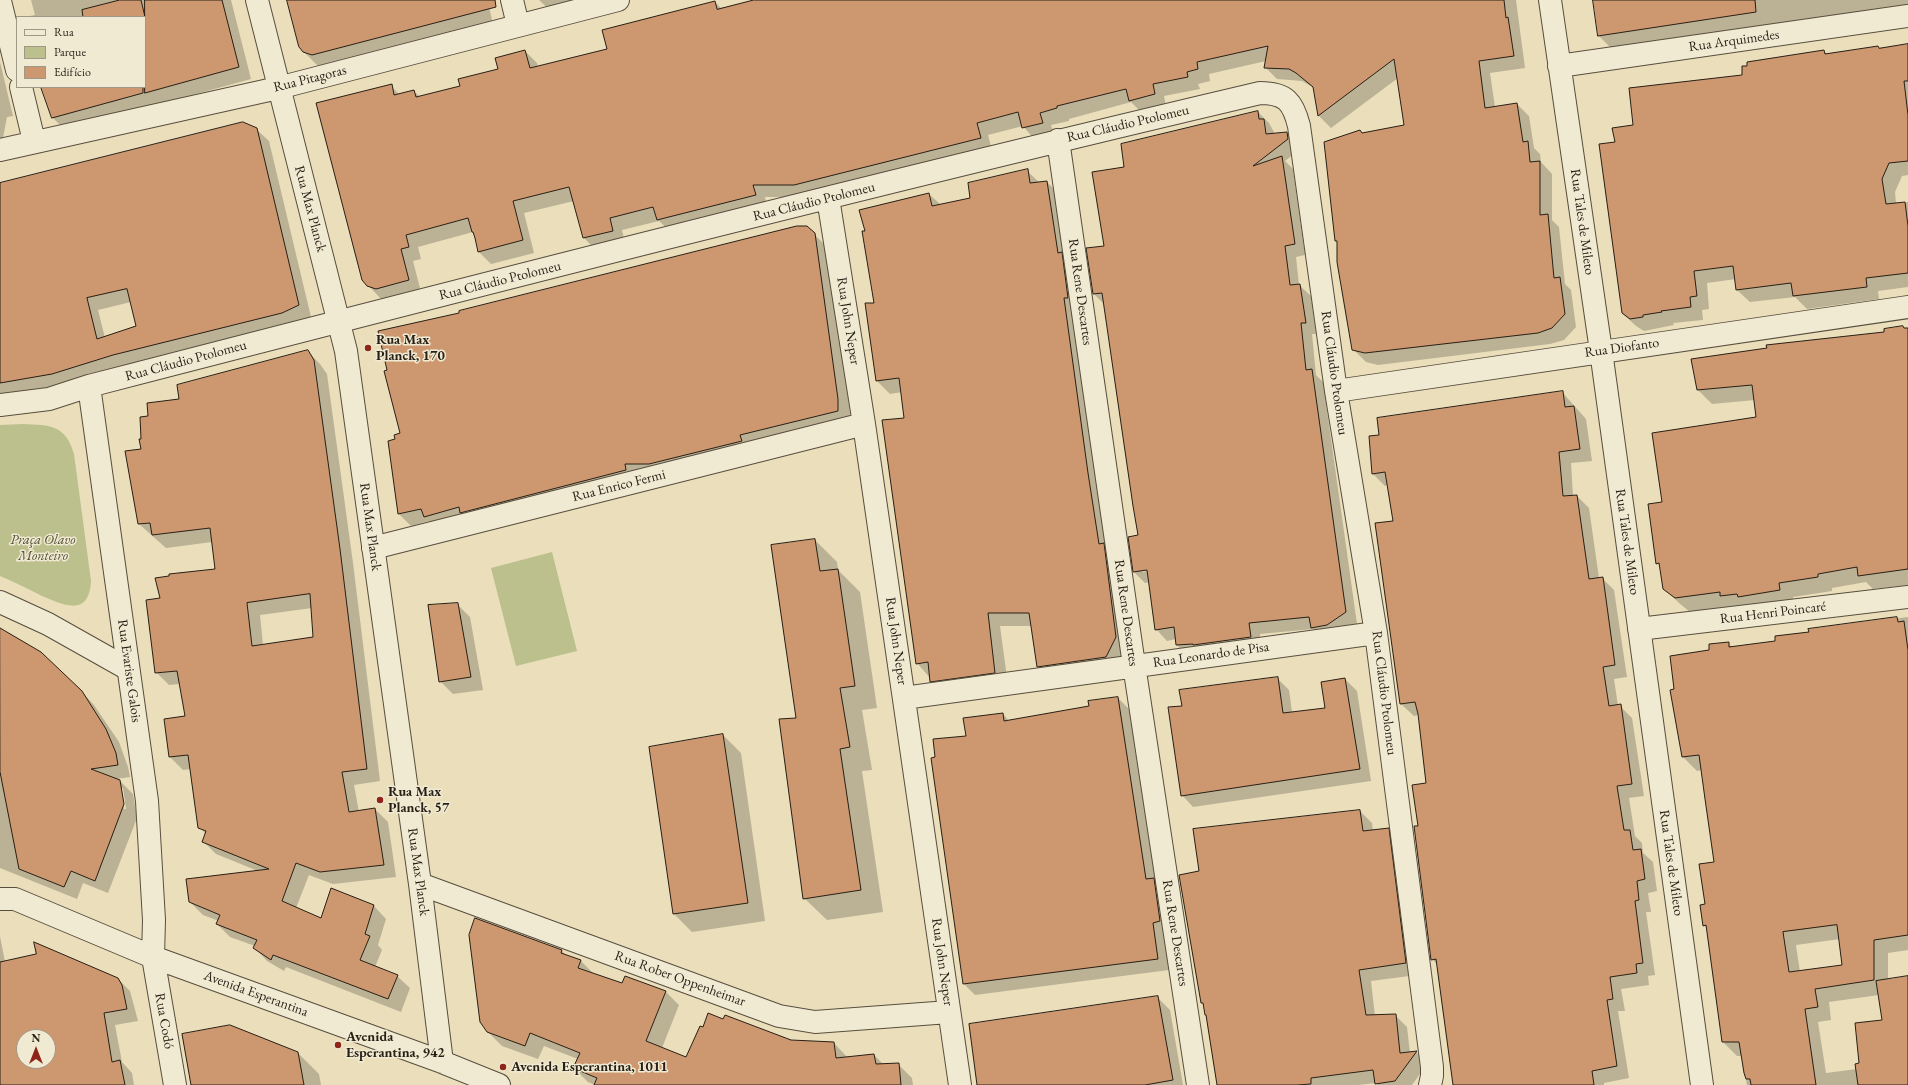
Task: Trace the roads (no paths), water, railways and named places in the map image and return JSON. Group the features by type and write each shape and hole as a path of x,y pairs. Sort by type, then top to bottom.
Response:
{"street":[{"name":"Rua Max Planck","path":"257,0 278,88 346,351 420,884 442,1062"},
{"path":"512,0 518,25"},
{"name":"Rua Pitagoras","path":"0,150 34,141 278,88 618,0"},
{"name":"Rua Tales de Mileto","path":"1550,0 1601,351 1702,1085"},
{"path":"0,1 16,66"},
{"name":"Rua Arquimedes","path":"1559,66 1908,16"},
{"path":"21,88 34,141"},
{"name":"Rua Cláudio Ptolomeu","path":"0,405 49,400 89,386 1058,140 1260,93 1274,93 1286,98 1295,108 1300,126 1336,391 1376,633 1432,1067 1430,1085"},
{"name":"Rua Rene Descartes","path":"1058,140 1134,666 1198,1085"},
{"name":"Rua John Neper","path":"828,198 864,424 960,1085"},
{"name":"Rua Diofanto","path":"1336,391 1908,307"},
{"name":"Rua Evariste Galois","path":"89,386 147,801 154,920 153,957"},
{"name":"Rua Enrico Fermi","path":"373,548 864,424"},
{"name":"Rua Henri Poincaré","path":"1639,629 1908,596"},
{"path":"0,602 48,624 128,669"},
{"name":"Rua Leonardo de Pisa","path":"904,698 1376,633"},
{"name":"Avenida Esperantina","path":"0,882 8,899 153,957 442,1062 499,1085"},
{"name":"Rua Rober Oppenheimar","path":"420,884 779,1016 815,1022 949,1012"},
{"name":"Rua Codó","path":"153,957 175,1085"}],"place":[{"name":"Rua Max Planck, 170","path":"368,348"},
{"name":"Rua Max Planck, 57","path":"380,800"},
{"name":"Avenida Esperantina, 942","path":"338,1045"},
{"name":"Avenida Esperantina, 1011","path":"503,1067"}],"park label":[{"name":"Praça Olavo Monteiro","path":"43,548"}]}
